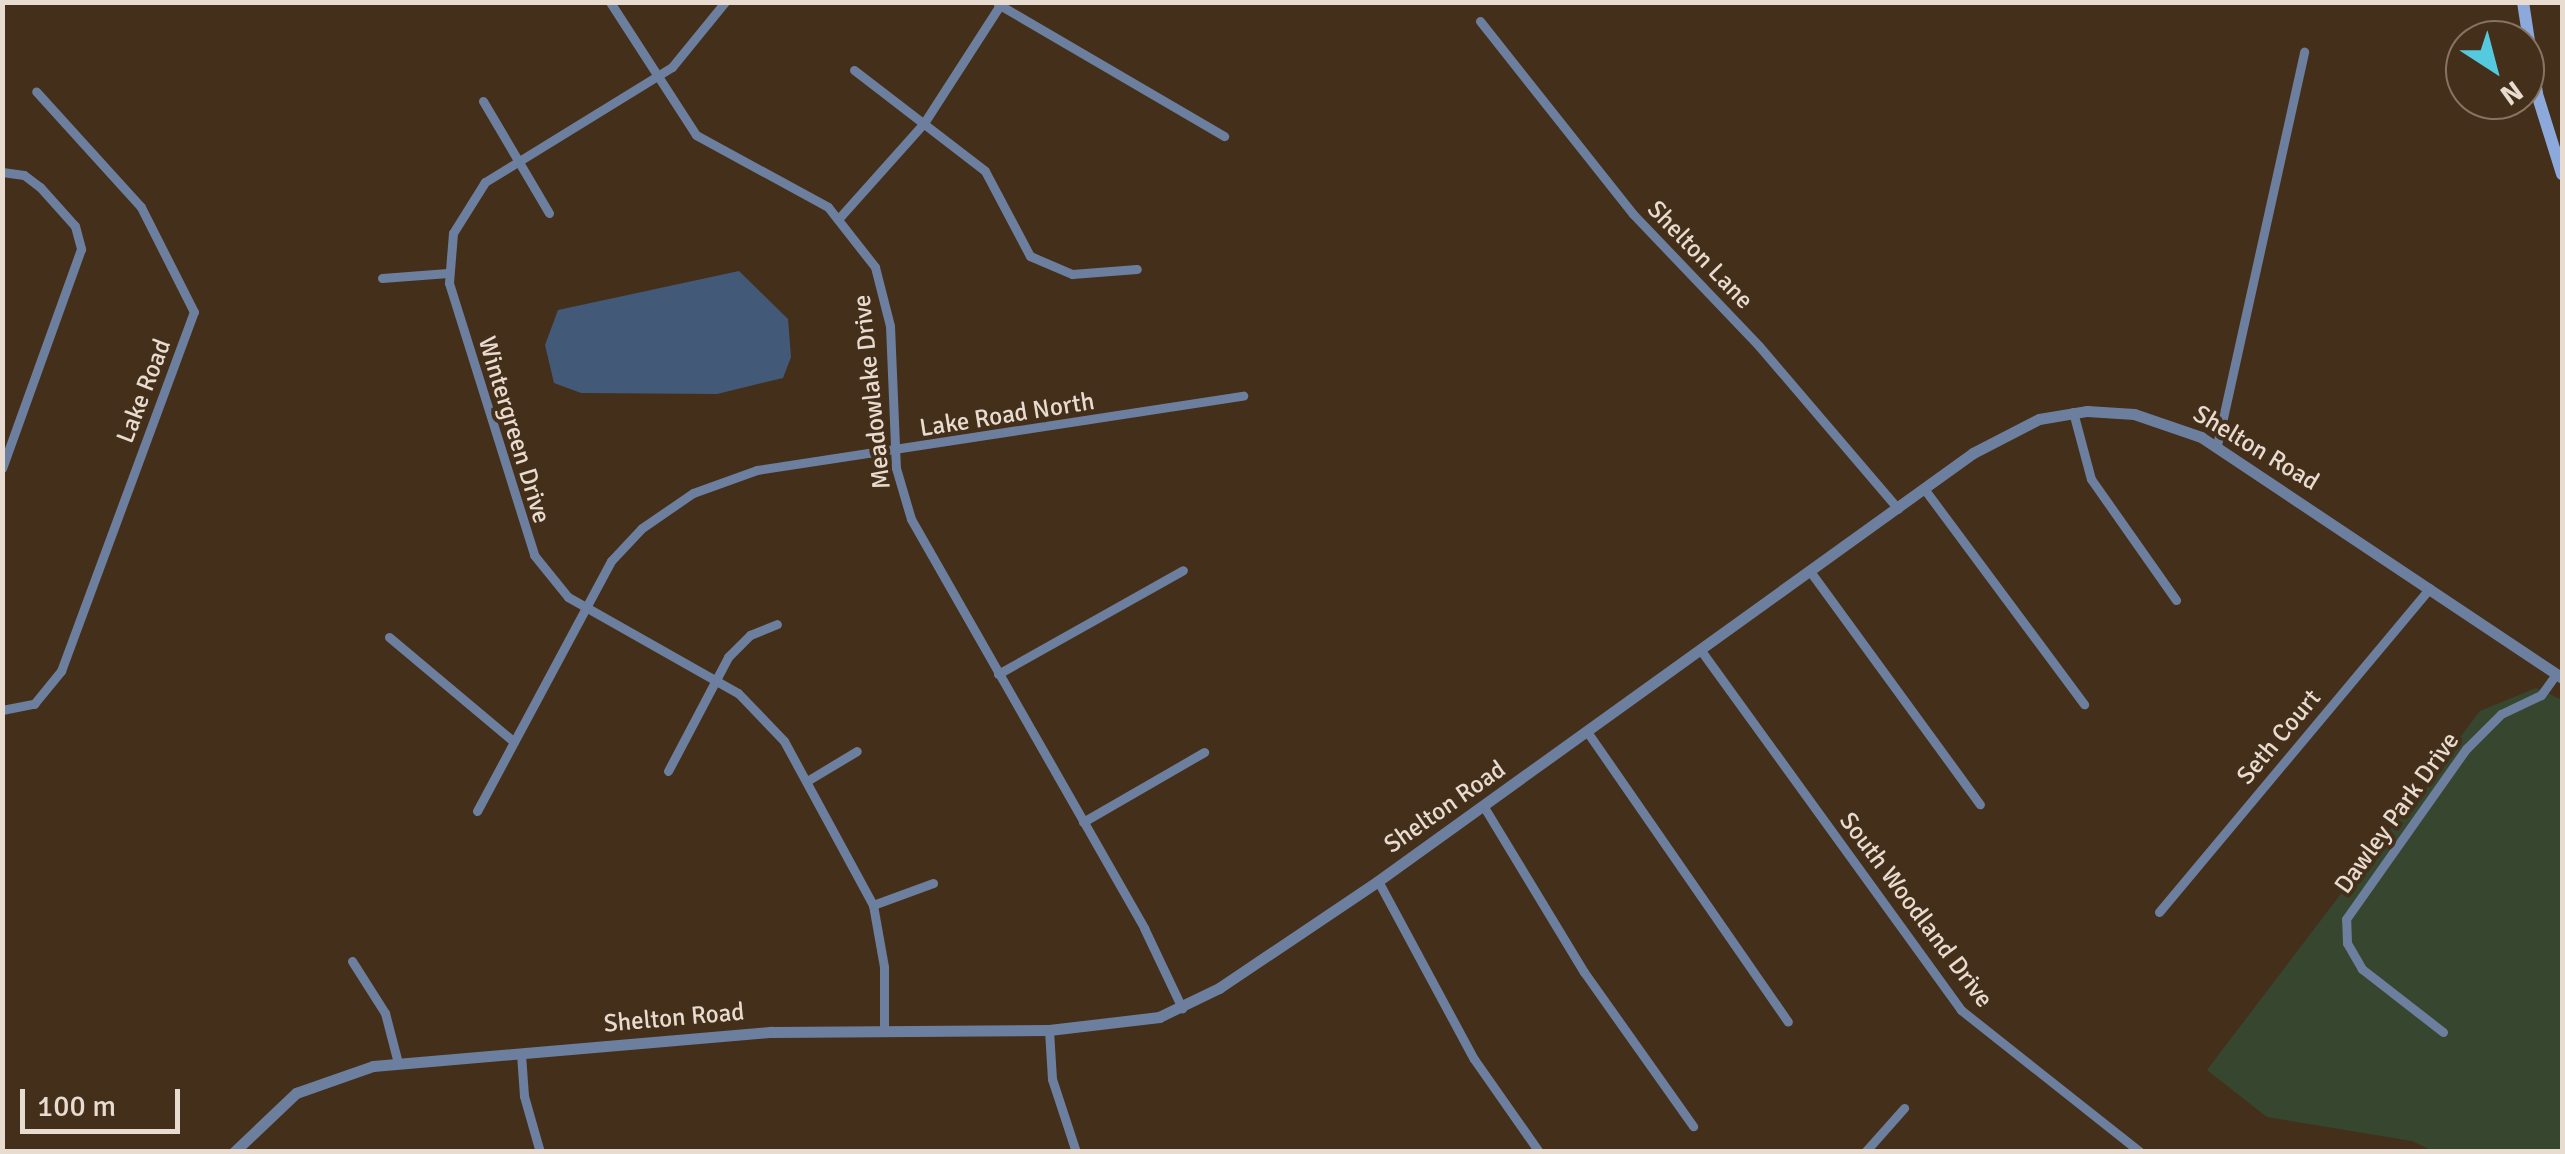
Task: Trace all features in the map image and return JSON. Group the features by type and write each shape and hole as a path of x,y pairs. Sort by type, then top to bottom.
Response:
{"main road":[{"path":"2523,2 2537,94 2562,174"}],"street":[{"name":"Meadowlake Drive","path":"610,2 675,112 709,144 840,217 875,267 887,303 894,454 918,537 1083,822 1182,1008"},
{"name":"Wintergreen Drive","path":"726,2 690,48 655,80 516,159 467,204 454,232 448,273 527,542 554,583 584,608 716,678 768,719 807,781 873,905 884,967 884,1029"},
{"path":"840,217 924,123 1000,4 1224,136"},
{"name":"Shelton Lane","path":"1480,21 1633,214 1758,346 1898,509"},
{"path":"2217,446 2304,51"},
{"path":"854,70 985,171 1030,256 1072,274 1137,270"},
{"name":"Lake Road","path":"2,710 34,704 61,671 194,312 141,206 36,91"},
{"path":"483,101 549,213"},
{"path":"2,172 24,175 40,187 75,226 81,249 2,468"},
{"path":"382,278 448,273"},
{"name":"Lake Road North","path":"477,811 584,608 631,538 693,493 757,470 894,454 1242,396"},
{"path":"2073,412 2090,478 2176,600"},
{"name":"Shelton Road","path":"234,1152 296,1093 350,1069 772,1032 1049,1030 1141,1022 1182,1008 1484,806 2000,436 2073,412 2134,414 2217,446 2559,676"},
{"path":"1924,490 2084,704"},
{"path":"998,674 1183,570"},
{"path":"1812,574 1980,804"},
{"name":"Seth Court","path":"2159,912 2430,588"},
{"path":"668,771 716,678 738,645 777,624"},
{"path":"389,637 514,742"},
{"name":"South Woodland Drive","path":"1702,652 1960,1010 2140,1152"},
{"name":"Dawley Park Drive","path":"2443,1032 2362,969 2347,943 2346,919 2466,749 2501,714 2541,695 2559,676"},
{"path":"1588,733 1788,1022"},
{"path":"807,781 856,751"},
{"path":"1083,822 1204,752"},
{"path":"1484,806 1584,972 1693,1126"},
{"path":"1378,880 1474,1059 1540,1152"},
{"path":"873,905 933,884"},
{"path":"352,960 385,1013 398,1063"},
{"path":"1049,1030 1052,1079 1076,1152"},
{"path":"521,1054 524,1096 540,1152"},
{"path":"1869,1150 1904,1108"}],"green space":[{"path":"2536,688 2562,700 2562,1151 2433,1151 2412,1141 2267,1117 2207,1070 2480,711"}],"water":[{"path":"739,271 788,319 791,357 783,378 717,394 581,393 554,383 545,345 558,310"}]}
